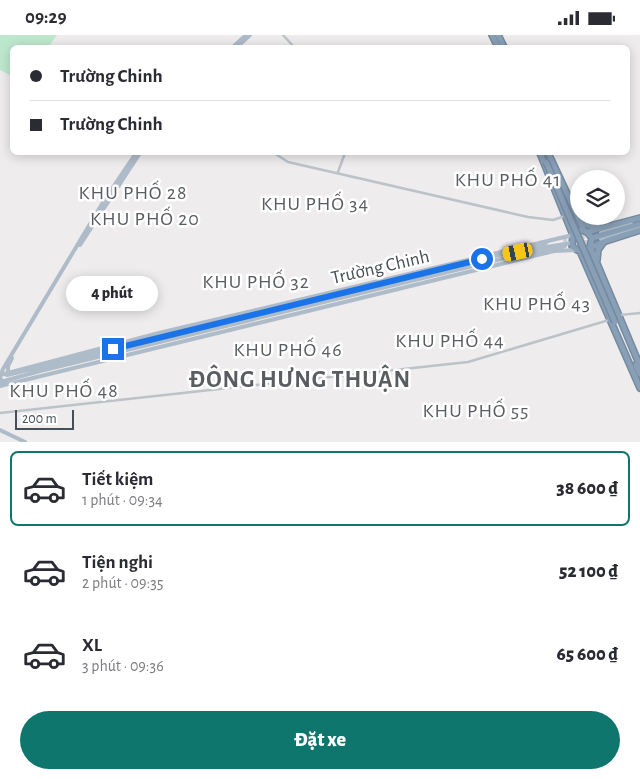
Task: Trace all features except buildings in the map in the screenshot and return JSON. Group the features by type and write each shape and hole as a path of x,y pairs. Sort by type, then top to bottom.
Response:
{"highway":[{"path":"542,155 569,222 573,235 571,243 589,270 640,366"},
{"path":"543,155 548,161"},
{"path":"547,155 548,161 615,319"},
{"path":"548,155 570,201"},
{"path":"582,225 592,238"},
{"path":"584,225 598,230"},
{"path":"573,235 614,225 640,226"},
{"path":"578,251 625,234 640,226"},
{"path":"592,238 640,226"},
{"path":"592,238 590,247 598,264 619,338 640,388"},
{"path":"598,264 603,241"},
{"path":"589,270 591,266 598,264"},
{"path":"619,338 621,329"},
{"path":"621,329 640,374"},
{"path":"621,329 640,382"}],"main road":[{"path":"237,45 246,35"},
{"path":"238,45 250,35"},
{"path":"9,377 8,366 33,321 137,155"},
{"path":"598,230 640,226"},
{"path":"603,241 640,226"},
{"name":"Trường Chinh","path":"1,380 504,255 573,235"},
{"path":"504,255 563,240"},
{"name":"Trường Chinh","path":"1,380 497,256 571,243"},
{"path":"504,255 565,246"},
{"name":"Trường Chinh","path":"314,303 554,251 578,251"},
{"name":"Trường Chinh","path":"490,263 504,255"},
{"name":"Trường Chinh","path":"314,303 490,263 509,262"},
{"path":"1,380 33,321"},
{"path":"0,430 25,441"}],"street":[{"path":"283,35 292,45"},
{"path":"277,155 285,161 532,218 553,220 566,216"},
{"path":"338,173 344,155"},
{"path":"0,413 468,362 640,313"},
{"path":"621,329 631,316"}],"green space":[{"path":"0,35 57,35 50,45 10,45 10,75 0,70"}],"tunnel":[{"path":"563,240 593,236"},
{"path":"572,245 601,239"}],"district":[{"name":"KHU PHỐ 41","path":"508,179"},
{"name":"KHU PHỐ 28","path":"133,192"},
{"name":"KHU PHỐ 34","path":"315,203"},
{"name":"KHU PHỐ 20","path":"145,218"},
{"name":"KHU PHỐ 32","path":"256,281"},
{"name":"KHU PHỐ 43","path":"537,303"},
{"name":"KHU PHỐ 44","path":"450,340"},
{"name":"KHU PHỐ 46","path":"288,349"},
{"name":"ĐÔNG HƯNG THUẬN","path":"300,379"},
{"name":"KHU PHỐ 48","path":"64,390"},
{"name":"KHU PHỐ 55","path":"476,410"}],"route":[{"path":"113,349 482,259"}]}
